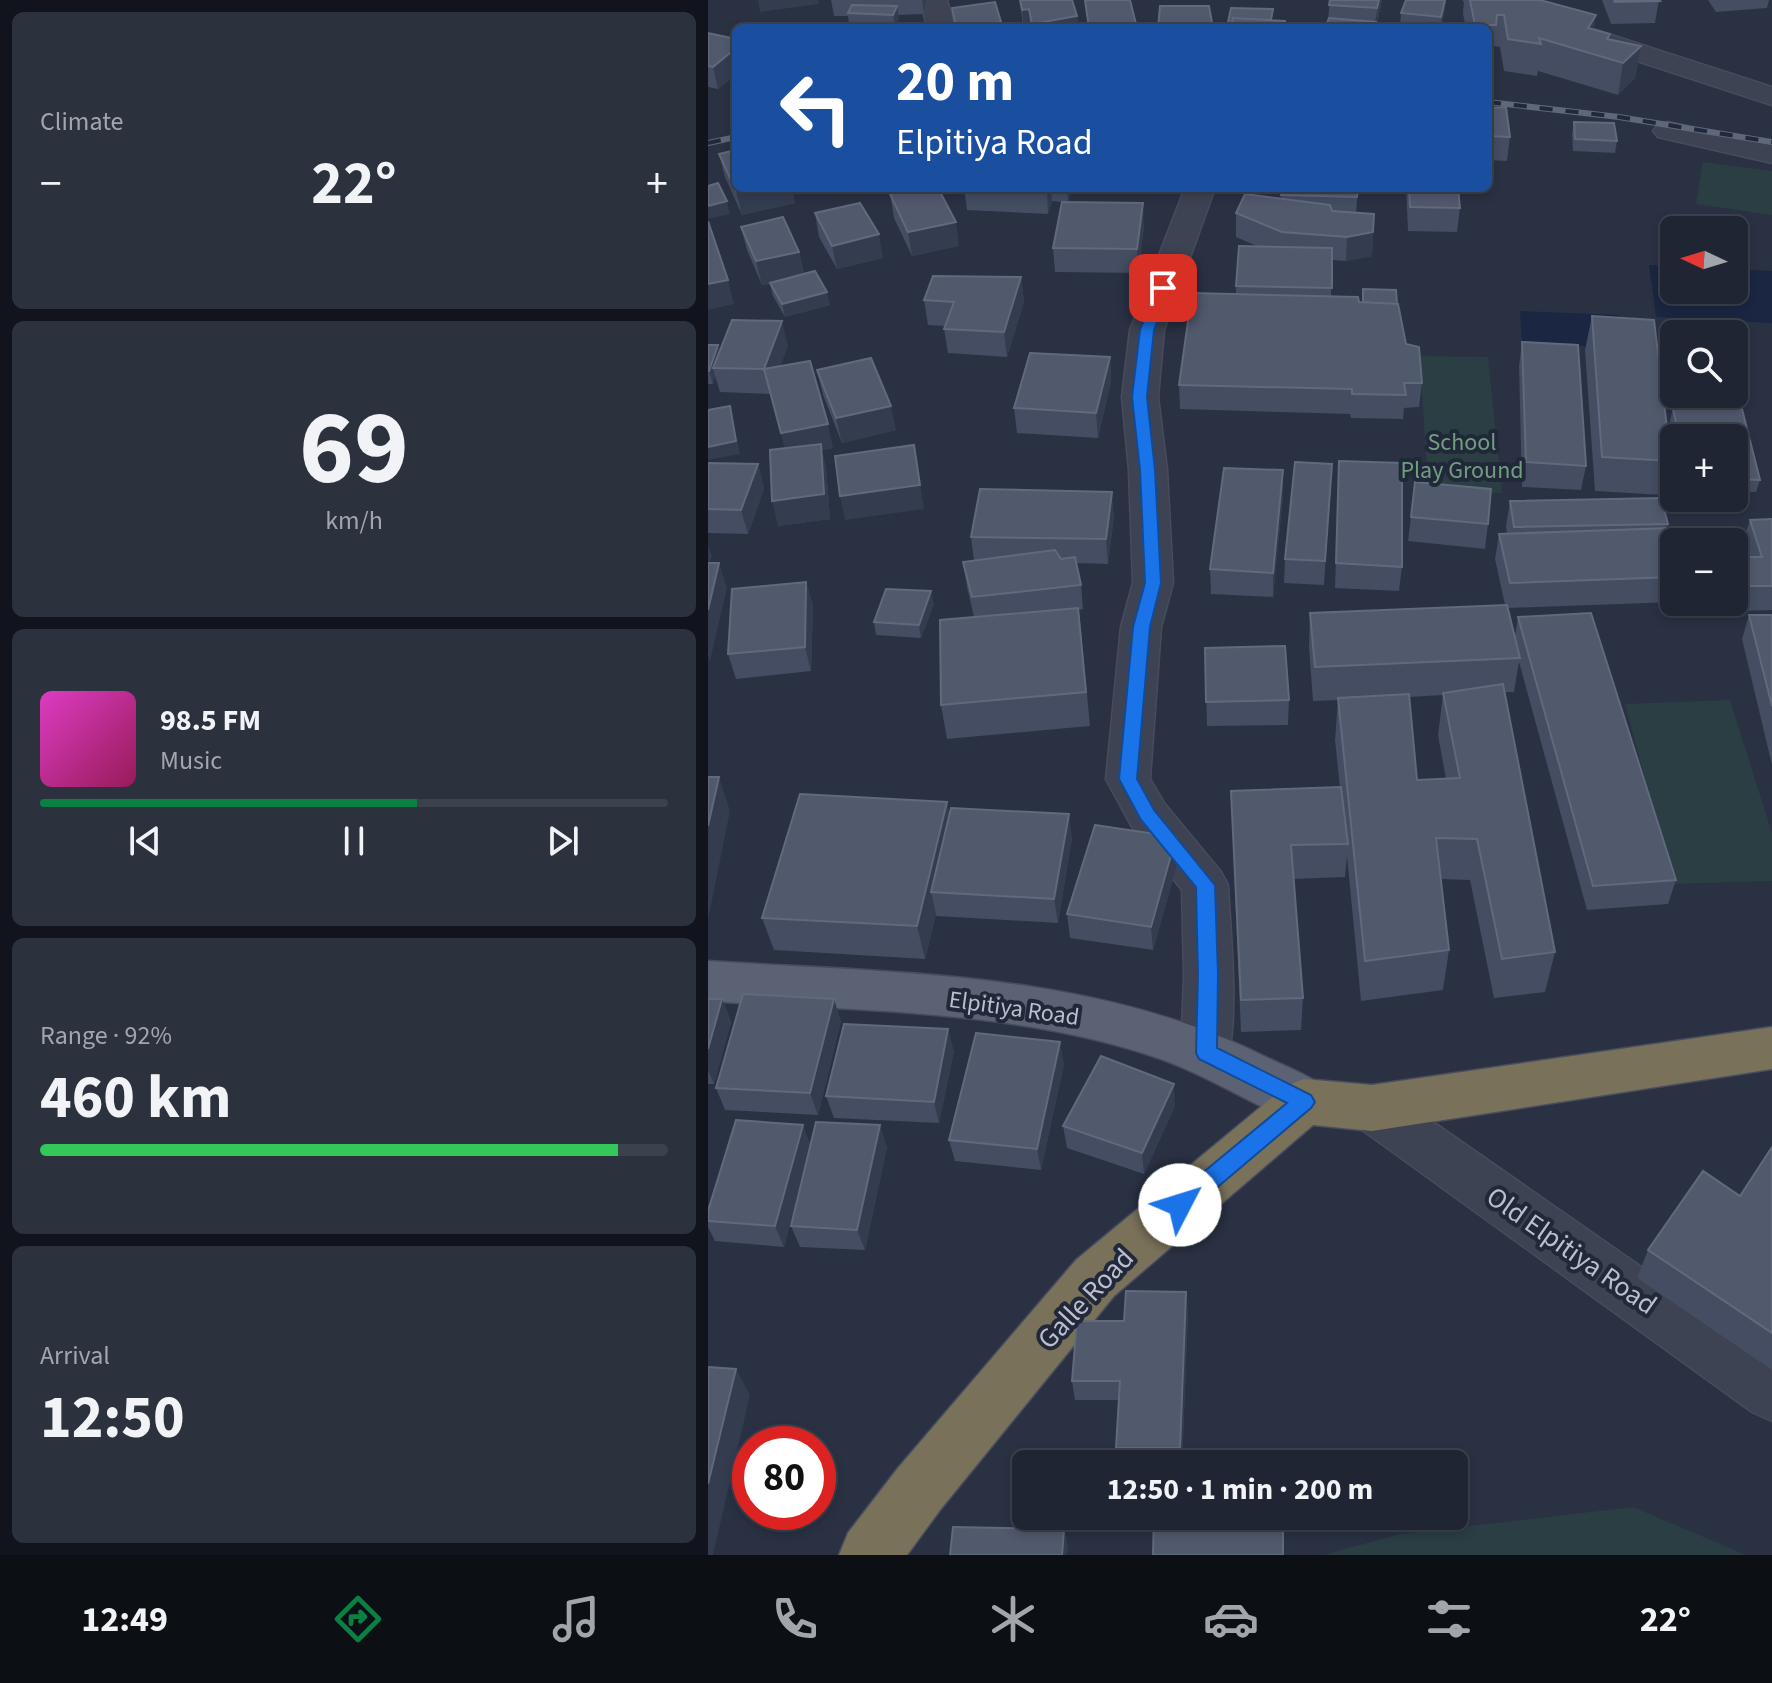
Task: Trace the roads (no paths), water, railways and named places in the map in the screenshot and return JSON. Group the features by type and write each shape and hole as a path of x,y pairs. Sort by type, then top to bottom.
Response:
{"highway":[{"path":"1304,1102 1372,1108 1772,1048"},
{"name":"Galle Road","path":"870,1555 919,1489 1095,1278 1304,1102"}],"main road":[{"name":"Elpitiya Road","path":"708,981 986,1000 1099,1021 1206,1053 1304,1102"}],"street":[{"path":"934,0 940,24"},
{"path":"1477,0 1772,96"},
{"path":"1568,0 1583,34"},
{"path":"1668,131 1772,154"},
{"path":"1199,192 1147,330 1140,397 1148,470 1153,583 1141,627 1128,779 1148,815 1205,885 1208,975 1206,1053"},
{"name":"Old Elpitiya Road","path":"1372,1108 1772,1392"}],"water":[{"path":"1649,265 1660,265 1660,304 1748,304 1748,270 1772,271 1772,323 1656,317"},
{"path":"1520,311 1619,315 1624,348 1522,343"}],"railway":[{"path":"1492,102 1619,117 1772,142"},
{"path":"708,143 732,138"}],"park label":[{"name":"School Play Ground","path":"1462,456"}]}
